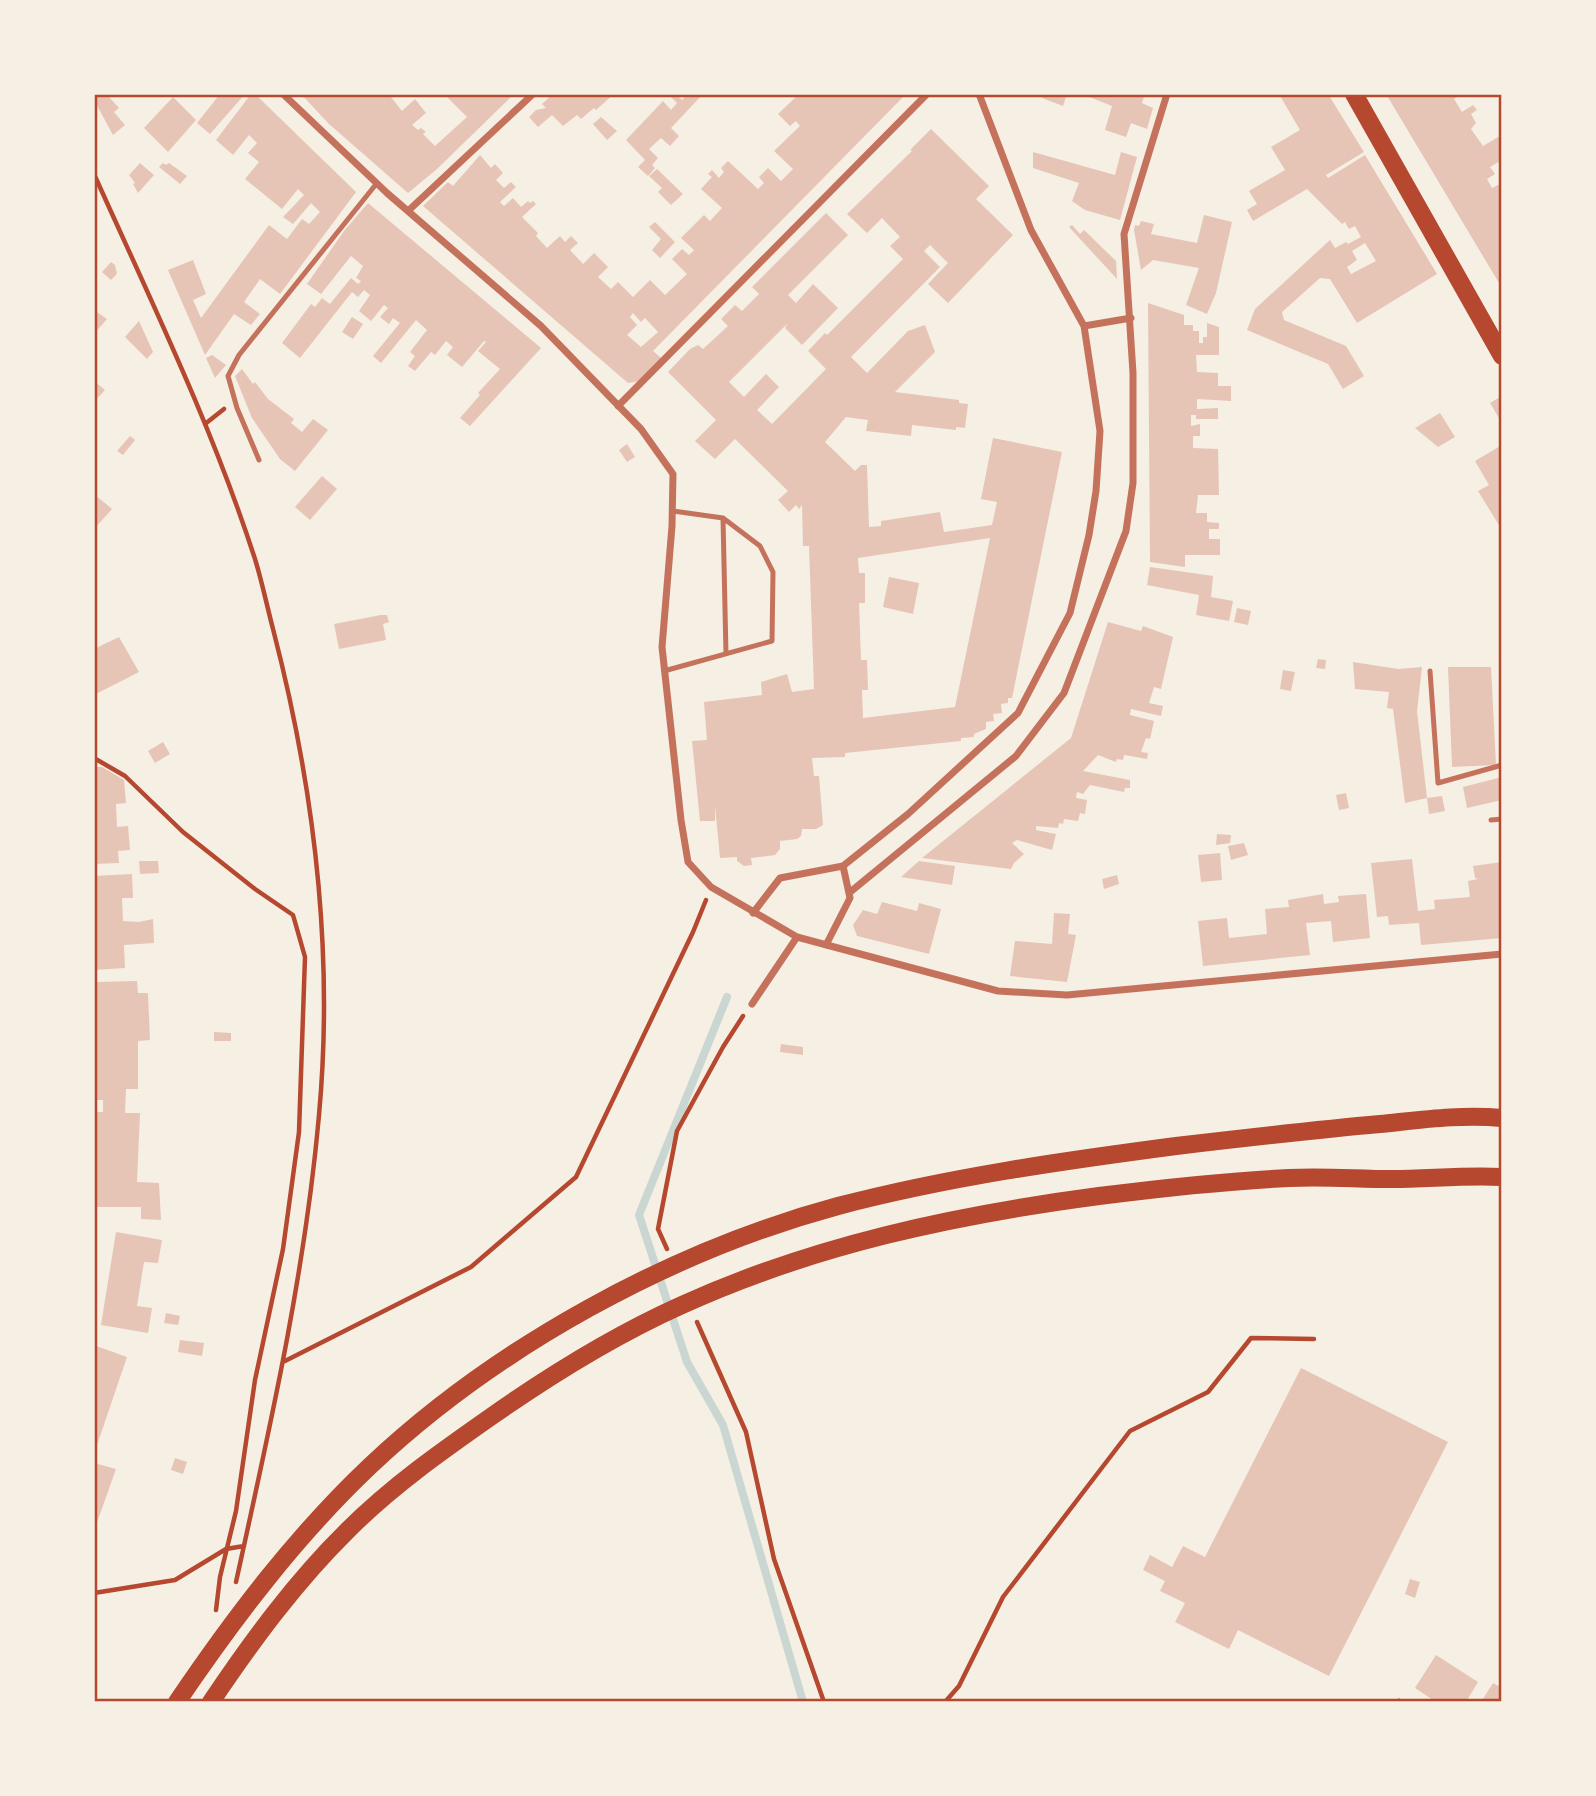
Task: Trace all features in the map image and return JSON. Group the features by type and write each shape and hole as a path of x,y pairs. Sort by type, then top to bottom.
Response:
{"main road":[{"path":"1354,94 1502,355"},
{"path":"177,1702 241,1612 276,1569 313,1525 371,1465 447,1401 490,1370 558,1326 668,1268 741,1239 835,1207 910,1188 1038,1164 1332,1128 1450,1117 1502,1118"},
{"path":"211,1702 266,1624 306,1576 348,1530 432,1457 553,1375 621,1335 681,1305 753,1275 858,1241 976,1215 1057,1202 1215,1183 1292,1178 1502,1177"}],"street":[{"path":"283,94 408,211 541,326 641,429 673,474 673,511 662,647 664,671 688,862 711,887 797,937 998,991 1025,995 1067,995 1502,954"},
{"path":"408,211 533,94"},
{"path":"618,406 927,94"},
{"path":"753,913 780,878 843,866 908,814 1018,713 1070,613 1089,535 1096,491 1100,431 1084,326 1031,230 979,94"},
{"path":"849,893 1016,756 1064,693 1126,531 1133,483 1131,318 1124,234 1167,94"},
{"path":"1084,326 1131,318"},
{"path":"826,945 850,898 843,866"},
{"path":"752,1004 797,937"}],"lane":[{"path":"260,460 237,408 228,376 239,355 377,183"},
{"path":"664,671 772,641 773,572 760,546 723,518 673,511"},
{"path":"723,518 726,654"},
{"path":"1430,671 1438,783 1502,765"},
{"path":"1491,820 1502,819"}],"path":[{"path":"94,174 205,424 255,559 286,678 309,797 323,924 324,1008 320,1111 310,1204 284,1361 236,1584"},
{"path":"94,758 124,776 183,832 255,889 293,915 305,957 299,1132 283,1249 255,1380 236,1511 220,1577 215,1619"},
{"path":"284,1361 471,1267 576,1178 693,932 711,887"},
{"path":"669,1254 658,1229 677,1131 723,1047 752,1004"},
{"path":"695,1317 746,1432 774,1559 824,1702"},
{"path":"945,1702 959,1686 1003,1597 1130,1431 1208,1392 1251,1338 1314,1339"},
{"path":"94,1593 175,1580 226,1549 244,1546"}],"building":[{"path":"94,94 113,94 109,97 119,108 114,112 125,125 113,135 94,100"},
{"path":"220,94 245,94 210,134 197,123"},
{"path":"251,94 255,94 356,192 280,294 260,279 244,302 260,314 251,325 234,314 205,355 168,270 193,260 206,294 193,300 201,318 269,225 287,239 302,219 309,224 320,212 311,203 293,224 283,217 304,195 298,189 282,209 245,179 259,162 248,153 257,143 249,135 233,155 216,140"},
{"path":"301,94 391,94 402,111 415,99 426,113 412,125 426,132 423,134 435,146 467,117 446,96 449,94 514,94 437,169 408,193 329,124"},
{"path":"553,94 614,94 581,119 577,115 563,126 552,115 538,127 529,117 536,110 546,108 542,104"},
{"path":"668,94 676,94 682,100 688,94 703,94 671,128 679,136 670,146 661,138 649,149 658,158 652,165 655,168 648,176 638,167 645,160 626,140 663,101 671,110 677,103"},
{"path":"799,94 906,94 653,351 661,358 640,381 628,383 423,206 448,182 453,186 480,155 491,168 495,164 503,173 496,180 504,188 511,182 516,187 500,202 504,206 513,198 521,207 528,201 536,204 522,217 538,233 536,236 547,248 560,236 565,242 571,236 578,243 570,250 583,264 594,253 608,267 598,277 611,289 618,282 633,297 650,280 665,295 687,274 672,259 682,249 689,255 694,250 681,238 704,215 710,221 722,208 701,189 712,177 708,174 712,170 719,178 724,172 721,168 728,161 758,189 764,183 759,177 768,168 781,181 793,169 774,151 800,126 796,121 790,126 778,114","holes":["633,313 641,322 645,318 658,332 641,347 627,335 637,325 630,317"]},
{"path":"1043,94 1067,94 1063,106 1042,98"},
{"path":"1082,94 1145,94 1142,103 1153,108 1147,129 1131,123 1126,137 1105,130 1112,106"},
{"path":"1279,94 1328,94 1364,152 1326,175 1328,178 1365,155 1437,274 1357,323 1330,279 1320,278 1282,312 1284,320 1346,346 1364,376 1343,389 1328,364 1247,330 1255,309 1330,240 1335,248 1361,237 1355,226 1349,229 1345,222 1342,224 1307,189 1253,221 1247,210 1257,204 1249,191 1285,170 1271,147 1300,130","holes":["1365,243 1376,261 1351,274 1347,267 1357,260 1352,251"]},
{"path":"1386,94 1461,94 1454,99 1462,112 1473,105 1477,110 1471,114 1476,123 1471,129 1483,146 1500,136 1502,160 1490,167 1495,174 1487,179 1492,188 1502,183 1502,288"},
{"path":"173,97 196,120 168,152 144,128"},
{"path":"601,117 617,131 607,140 593,124"},
{"path":"931,129 989,186 976,199 1013,235 948,303 928,284 948,263 930,245 924,251 940,267 851,357 867,373 908,331 925,325 935,352 895,392 959,400 959,403 968,404 965,428 956,427 956,430 912,425 911,436 866,431 868,420 846,417 825,442 855,471 861,465 867,465 869,527 881,526 881,521 940,512 944,532 992,525 997,502 981,499 993,438 1062,452 1012,698 1008,698 1008,703 1001,704 1002,713 993,714 994,721 986,722 986,729 974,734 974,737 961,738 961,741 845,753 845,757 812,758 814,776 819,776 823,825 816,829 802,829 801,836 797,839 780,841 780,849 775,855 751,858 752,865 744,866 737,861 737,857 720,858 715,806 715,821 700,821 692,741 707,740 704,702 762,695 761,682 787,674 792,692 814,689 809,546 803,546 802,505 799,509 796,505 789,512 778,500 788,491 735,439 715,459 695,441 716,420 668,372 690,349 698,345 703,349 728,326 721,319 735,305 742,311 759,294 752,287 826,213 848,235 788,295 796,303 813,284 838,308 802,345 785,328 788,323 729,382 744,397 766,374 779,387 757,410 772,424 826,369 808,351 903,259 890,246 900,237 882,218 867,233 847,214 912,151 910,150","holes":["990,538 955,707 863,718 862,690 868,690 867,660 861,660 859,603 865,603 865,573 859,573 858,558"]},
{"path":"1033,152 1115,175 1121,152 1137,157 1120,220 1085,210 1072,201 1079,183 1033,168"},
{"path":"140,163 154,175 138,193 129,175"},
{"path":"163,163 169,163 187,176 180,184 159,167"},
{"path":"657,169 683,194 671,205 658,192 662,188 649,176"},
{"path":"368,203 541,348 470,426 460,418 500,369 478,351 486,342 484,341 462,367 447,355 453,347 446,341 435,355 431,352 415,371 408,366 415,356 410,352 427,330 416,320 381,363 373,356 400,323 393,318 389,324 380,317 388,308 384,305 371,321 359,311 370,295 364,290 358,297 352,292 300,358 282,343 311,304 315,307 322,298 330,304 351,278 358,284 361,281 356,278 363,266 351,256 321,294 307,284 344,231"},
{"path":"1204,215 1232,222 1216,293 1207,314 1186,305 1199,268 1153,260 1141,270 1134,230 1135,225 1139,226 1141,221 1154,224 1151,234 1197,243"},
{"path":"655,222 675,242 660,258 652,250 661,239 649,227"},
{"path":"1072,225 1080,234 1084,230 1116,261 1117,279 1069,227"},
{"path":"111,262 115,265 117,274 111,280 102,272"},
{"path":"1148,303 1184,315 1184,325 1193,325 1193,331 1199,331 1199,343 1203,343 1203,337 1207,337 1207,323 1219,327 1219,355 1196,355 1197,372 1218,373 1218,386 1231,386 1231,401 1197,399 1197,409 1218,408 1218,419 1196,419 1196,415 1191,415 1191,426 1200,424 1200,436 1193,436 1193,448 1218,449 1219,495 1198,495 1196,513 1207,513 1207,522 1219,523 1219,529 1209,529 1209,539 1220,539 1220,555 1185,555 1185,567 1150,562"},
{"path":"94,310 107,319 94,334"},
{"path":"352,317 363,324 353,339 342,332"},
{"path":"139,321 153,352 147,359 125,337"},
{"path":"212,355 226,365 215,378 206,358"},
{"path":"242,369 268,399 294,419 291,423 302,432 313,419 328,430 295,471 280,459 252,418 235,376"},
{"path":"94,381 105,390 94,402"},
{"path":"1502,396 1502,423 1490,403"},
{"path":"1440,413 1455,437 1438,447 1415,428"},
{"path":"130,436 135,440 123,455 117,451"},
{"path":"627,444 635,457 627,462 619,450"},
{"path":"1502,445 1502,530 1478,491 1489,485 1475,461"},
{"path":"322,476 337,489 310,520 295,507"},
{"path":"94,494 112,509 94,529"},
{"path":"1150,567 1213,576 1211,597 1233,601 1229,621 1196,615 1199,595 1147,585"},
{"path":"889,577 919,583 913,614 883,607"},
{"path":"1237,608 1251,611 1248,625 1234,622"},
{"path":"387,615 389,622 383,624 386,640 339,649 334,624"},
{"path":"1108,622 1141,631 1143,626 1173,637 1161,689 1154,687 1149,703 1163,706 1161,716 1131,709 1130,715 1154,721 1150,739 1146,738 1141,752 1148,753 1147,759 1124,755 1123,760 1117,759 1116,762 1098,755 1083,771 1130,780 1130,788 1125,788 1124,792 1090,785 1083,794 1077,792 1076,798 1087,800 1085,814 1080,813 1078,821 1064,819 1058,828 1036,826 1036,830 1056,834 1052,850 1017,840 1012,843 1024,854 1011,869 922,858 1071,738"},
{"path":"119,637 139,672 94,695 94,649"},
{"path":"1318,659 1326,660 1325,669 1316,668"},
{"path":"1353,662 1398,669 1422,667 1417,711 1427,798 1405,803 1393,709 1387,708 1389,692 1355,689"},
{"path":"1448,667 1491,667 1496,765 1452,767"},
{"path":"1283,670 1295,672 1291,691 1280,689"},
{"path":"163,742 170,754 155,763 148,751"},
{"path":"94,767 102,767 124,780 126,803 116,804 117,827 128,826 130,850 118,851 119,863 94,864"},
{"path":"1502,777 1502,800 1467,808 1463,787"},
{"path":"1346,793 1349,808 1339,810 1336,795"},
{"path":"1442,796 1445,811 1429,814 1427,798"},
{"path":"1217,834 1231,835 1230,843 1216,845"},
{"path":"1244,843 1248,855 1231,860 1228,846"},
{"path":"1220,853 1222,880 1201,882 1198,855"},
{"path":"1412,859 1418,911 1435,909 1434,900 1470,897 1468,881 1478,879 1475,878 1473,866 1502,862 1502,938 1421,945 1419,923 1389,925 1388,916 1377,917 1371,863"},
{"path":"139,861 158,861 159,873 140,874"},
{"path":"919,861 955,866 952,885 901,877"},
{"path":"132,874 133,898 122,898 123,921 153,919 154,943 124,945 125,968 94,970 94,876"},
{"path":"1117,875 1119,884 1104,889 1102,879"},
{"path":"1323,894 1324,904 1339,902 1338,896 1366,894 1370,938 1333,942 1331,921 1306,923 1310,955 1203,966 1198,921 1227,918 1229,938 1267,934 1265,909 1289,907 1288,900"},
{"path":"882,902 917,911 919,903 941,909 929,954 857,936 853,925 863,910 877,914"},
{"path":"1054,913 1070,914 1068,934 1076,935 1067,982 1010,976 1015,941 1052,944"},
{"path":"137,981 138,993 148,993 150,1040 138,1041 138,1089 126,1089 125,1113 140,1113 137,1182 159,1183 161,1220 141,1219 141,1207 94,1207 95,1112 103,1112 103,1100 96,1100 96,982"},
{"path":"214,1032 231,1033 231,1041 214,1041"},
{"path":"781,1044 803,1047 803,1055 780,1052"},
{"path":"116,1232 162,1240 158,1263 144,1262 137,1306 152,1308 148,1333 101,1325"},
{"path":"166,1313 180,1316 178,1325 164,1323"},
{"path":"180,1340 204,1343 202,1356 178,1352"},
{"path":"96,1346 127,1357 95,1451 94,1350"},
{"path":"1301,1368 1448,1442 1329,1676 1238,1630 1229,1649 1175,1622 1185,1603 1160,1591 1165,1581 1143,1570 1150,1555 1172,1567 1183,1546 1205,1557"},
{"path":"175,1458 187,1462 183,1474 171,1470"},
{"path":"94,1463 116,1469 95,1528 94,1528"},
{"path":"1410,1579 1420,1582 1415,1598 1405,1594"},
{"path":"1436,1655 1478,1682 1466,1702 1436,1702 1415,1688"},
{"path":"1493,1683 1502,1688 1502,1702 1481,1702"}],"waterway":[{"path":"727,997 639,1215 687,1362 723,1425 803,1702"}]}
